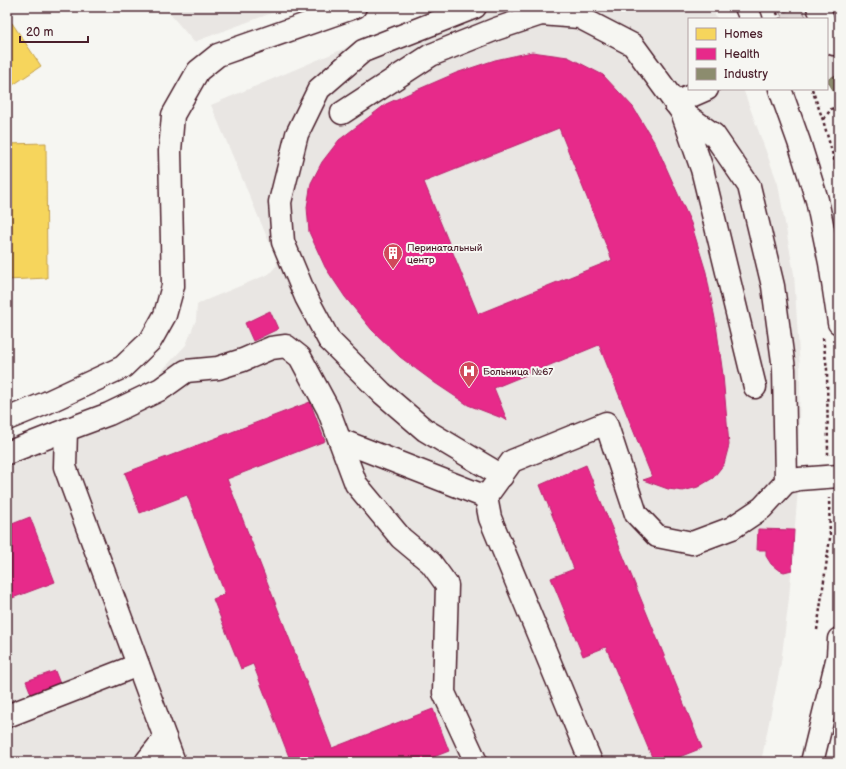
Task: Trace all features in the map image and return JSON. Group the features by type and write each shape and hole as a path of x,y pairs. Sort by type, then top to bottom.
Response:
{"street":[{"path":"7,419 46,403 123,367 151,340 165,315 172,286 170,151 173,115 198,71 218,56 354,7"},
{"path":"475,7 363,51 319,89 297,134 280,202 283,242 306,297 329,340 382,393 425,430 502,476"},
{"path":"746,7 751,18"},
{"path":"818,7 823,18"},
{"path":"342,113 431,55 496,29 534,11 579,18 634,45 678,107 702,169 755,387"},
{"path":"678,107 705,90"},
{"path":"780,90 799,142 817,200 830,263 839,323"},
{"path":"678,107 714,134 749,186 773,286 784,369 786,482"},
{"path":"7,454 109,414 161,389 186,371 218,368 243,360 271,348 286,346 300,357 328,409 356,484 401,538 431,563 446,585 444,693 476,762"},
{"path":"591,762 490,518 486,498 512,461 606,423 636,514 657,536 692,543 732,528 762,508 786,482 799,479 834,484"},
{"path":"66,430 64,467 174,762"},
{"path":"340,440 486,498"},
{"path":"812,762 839,650"},
{"path":"7,716 138,665"},
{"path":"146,762 166,738"}],"path":[{"path":"774,7 780,18"},
{"path":"812,90 823,120 839,177"},
{"path":"823,120 831,109 839,107"},
{"path":"817,630 830,538 834,484"}],"shaded area":[{"path":"164,7 288,7 194,42"},
{"name":"Больница №67","path":"442,7 712,7 717,18 688,18 688,90 743,90 778,184 794,274 800,369 798,489 789,598 781,663 761,762 7,762 7,446 123,397 155,378 186,345 196,320 197,305 269,274 277,265 275,256 211,105"},
{"path":"777,7 839,7 839,100 828,83 828,18 782,18"},
{"path":"777,7 783,7 785,12 796,7 801,7 806,18 782,18"}],"building: Homes":[{"path":"7,23 12,23 41,66 7,89"},
{"path":"46,143 47,278 7,280 7,144"}],"building: Health":[{"name":"Перинатальный центр","path":"532,52 568,57 603,75 633,107 656,145 691,223 706,272 716,324 723,375 729,445 724,464 713,478 698,487 683,491 668,489 643,480 652,477 599,345 494,388 507,420 468,405 400,357 372,330 345,297 325,267 309,232 307,207 311,183 322,162 339,140 386,104 456,73 495,60","holes":["559,128 612,260 478,314 424,182"]},
{"path":"270,311 278,329 253,341 245,323"},
{"path":"310,402 325,441 227,479 332,748 433,709 449,751 421,762 291,762 253,664 241,669 213,599 225,594 187,495 140,513 125,473"},
{"path":"586,465 702,748 667,762 654,762 606,647 583,656 551,578 574,569 540,485"},
{"path":"30,517 55,582 7,600 7,526"},
{"path":"758,529 794,530 792,570 784,572 777,569 771,564 766,556 766,550 757,550"},
{"path":"55,671 62,689 33,699 26,681"}],"building: Industry":[{"path":"839,73 839,100 828,82 828,79"}],"place":[{"name":"Перинатальный центр","path":"393,270"},
{"name":"Больница №67","path":"469,388"}]}
